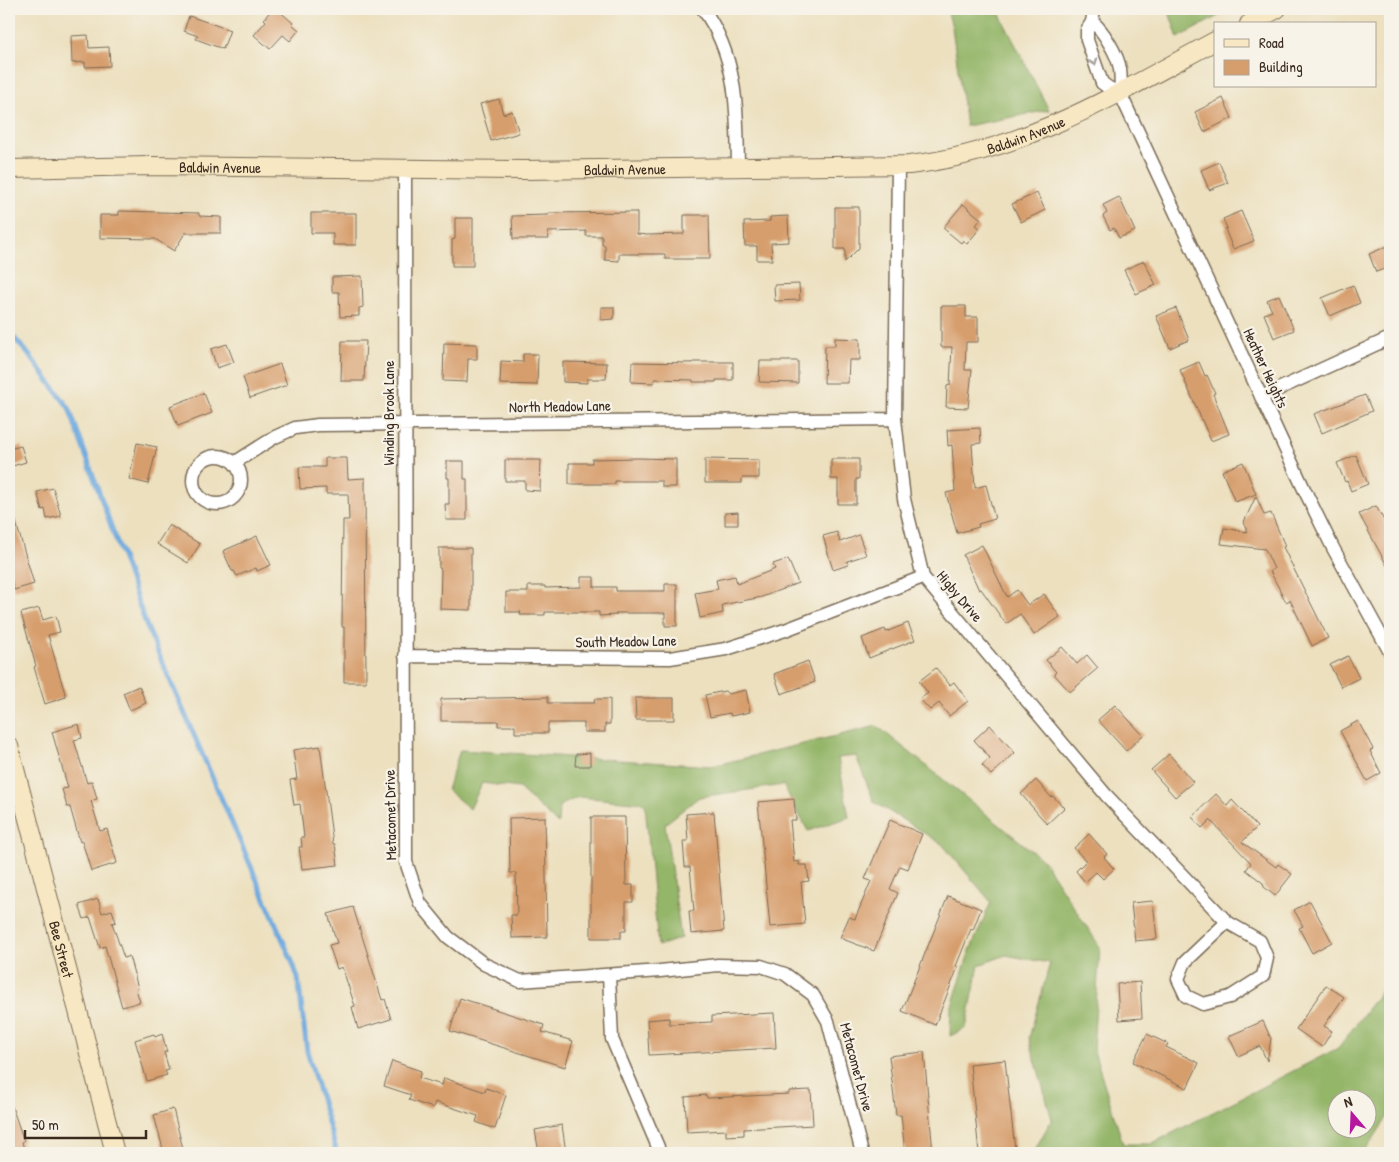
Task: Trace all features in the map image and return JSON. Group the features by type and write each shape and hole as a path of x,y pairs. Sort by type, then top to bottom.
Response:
{"street":[{"path":"703,9 720,39 731,69 737,106 738,167"},
{"path":"1092,22 1103,32 1120,66 1120,93 1102,82 1086,40 1087,30 1092,22 1094,9"},
{"path":"1253,22 1277,9"},
{"name":"Baldwin Avenue","path":"9,169 149,166 600,170 898,166 947,159 1009,143 1067,119 1120,93 1214,42"},
{"name":"Heather Heights","path":"1120,93 1329,540 1390,652"},
{"name":"Higby Drive","path":"898,166 895,419 904,498 923,577 1106,796 1227,922 1260,941 1267,958 1264,976 1230,997 1203,1004 1186,996 1178,978 1185,962 1227,922"},
{"name":"Winding Brook Lane","path":"405,169 404,423 406,656"},
{"path":"1261,396 1390,338"},
{"name":"North Meadow Lane","path":"234,463 275,437 294,428 318,425 895,419"},
{"name":"South Meadow Lane","path":"406,656 670,658 726,649 785,630 923,577"},
{"name":"Metacomet Drive","path":"406,656 406,862 420,904 448,937 484,964 520,981 718,965 761,966 785,974 813,995 828,1022 862,1153"},
{"name":"Bee Street","path":"10,754 115,1153"},
{"path":"609,975 612,1039 658,1147 658,1153"}],"green space":[{"path":"947,9 997,9 1049,110 966,126 952,27"},
{"path":"1168,9 1231,9 1178,38"},
{"path":"877,726 1043,860 1100,947 1093,1048 1123,1144 1151,1144 1338,1048 1390,979 1390,1113 1376,1135 1376,1090 1326,1090 1326,1140 1372,1140 1364,1153 1033,1153 1052,1119 1029,1038 1050,963 1006,955 979,965 966,1028 950,1036 951,1009 969,953 991,902 942,844 874,802 856,756 838,758 849,817 808,831 783,785 699,797 665,824 681,938 658,946 645,803 579,797 559,806 558,824 519,788 482,783 470,809 447,790 460,750 712,766"}],"building":[{"path":"272,9 277,9 299,30 290,41 283,35 270,49 254,35 266,21 264,19"},
{"path":"189,16 230,30 223,49 196,39 198,36 184,31"},
{"path":"88,35 89,48 109,47 110,66 85,67 85,62 72,63 71,36"},
{"path":"1223,98 1232,118 1204,132 1195,112"},
{"path":"499,99 503,114 512,111 519,133 491,141 480,104"},
{"path":"1219,162 1228,183 1209,190 1201,170"},
{"path":"1037,193 1045,210 1021,222 1012,204"},
{"path":"1119,197 1135,231 1119,238 1114,228 1110,230 1103,216 1107,213 1103,205"},
{"path":"963,204 981,219 976,225 980,228 967,244 963,240 961,243 943,228"},
{"path":"835,207 859,207 859,248 845,262 845,249 835,249"},
{"path":"119,211 199,213 199,216 221,217 221,233 185,233 174,251 155,239 100,238 100,215 119,215"},
{"path":"1241,211 1254,241 1233,249 1223,219"},
{"path":"637,212 637,234 647,235 684,234 684,215 709,215 710,259 665,259 665,254 619,254 619,261 605,260 605,245 602,245 602,236 586,236 586,231 548,232 549,239 513,239 512,216 548,215 549,213"},
{"path":"311,213 356,213 356,245 333,245 333,233 311,233"},
{"path":"788,216 789,242 771,243 772,260 757,260 757,246 745,246 744,222 770,221 770,217"},
{"path":"455,218 473,218 473,266 452,266 452,240 455,239"},
{"path":"1390,245 1390,267 1376,272 1369,254"},
{"path":"1144,261 1156,285 1136,294 1124,270"},
{"path":"362,276 363,307 359,308 359,316 340,317 339,292 332,292 332,277"},
{"path":"799,284 800,300 775,301 774,285"},
{"path":"1353,285 1360,303 1330,316 1322,298"},
{"path":"1279,295 1294,330 1274,338 1264,314 1272,311 1267,300"},
{"path":"941,306 966,306 966,317 978,317 978,342 966,342 965,370 972,370 968,408 946,407 947,386 950,385 952,347 941,347"},
{"path":"601,307 614,307 614,319 601,320"},
{"path":"1176,308 1189,340 1170,348 1156,316"},
{"path":"835,338 860,339 860,360 849,360 848,383 824,383 825,346 835,346"},
{"path":"342,341 366,341 364,381 341,381"},
{"path":"444,343 477,344 477,359 468,359 467,382 443,381"},
{"path":"227,344 234,362 217,368 211,349"},
{"path":"523,354 538,354 537,385 500,384 501,361 523,362"},
{"path":"760,361 798,361 798,383 759,382"},
{"path":"563,362 607,363 606,379 587,379 587,383 563,382"},
{"path":"632,362 733,362 733,380 693,382 693,380 655,379 654,383 631,382"},
{"path":"1199,362 1215,393 1213,394 1229,434 1211,441 1180,370"},
{"path":"280,364 287,385 250,398 243,377"},
{"path":"204,393 212,413 178,426 170,406"},
{"path":"1365,395 1372,411 1322,433 1314,414"},
{"path":"980,428 981,443 972,444 975,488 986,485 995,519 978,524 979,527 957,533 946,493 955,491 952,445 948,446 947,430"},
{"path":"137,443 157,447 148,484 129,479"},
{"path":"21,446 26,462 9,467 9,449"},
{"path":"1356,455 1368,484 1351,491 1337,463"},
{"path":"325,458 347,458 348,479 365,478 366,682 344,682 344,627 342,627 343,520 349,520 348,494 326,494 326,488 300,489 299,467 325,467"},
{"path":"592,459 676,459 676,487 662,487 662,481 615,481 615,484 569,484 569,463 592,463"},
{"path":"705,459 759,460 759,478 742,478 742,483 705,483"},
{"path":"831,459 859,459 859,479 856,479 856,504 838,504 838,479 831,479"},
{"path":"505,460 541,460 540,491 525,490 525,481 505,481"},
{"path":"447,461 464,461 464,479 467,479 467,520 446,520 445,504 449,504"},
{"path":"1243,462 1256,494 1235,502 1222,471"},
{"path":"53,488 61,516 47,519 45,509 42,510 37,492"},
{"path":"1256,496 1264,515 1271,513 1285,546 1283,547 1328,638 1312,646 1290,600 1286,602 1270,571 1274,569 1265,549 1221,544 1224,528 1247,532 1244,522"},
{"path":"1376,506 1386,524 1390,522 1390,571 1359,514"},
{"path":"9,509 12,509 34,584 14,590 9,572"},
{"path":"738,512 738,525 725,525 725,513"},
{"path":"169,525 200,544 188,563 157,544"},
{"path":"837,532 840,542 859,535 866,555 847,561 848,565 833,570 823,536"},
{"path":"257,536 271,565 257,571 256,568 237,576 232,571 223,551"},
{"path":"982,545 1007,597 1017,590 1028,605 1044,594 1060,617 1034,635 1020,614 1006,624 981,589 979,590 963,555"},
{"path":"439,548 471,548 471,610 440,609 441,569 439,568"},
{"path":"788,559 798,583 762,597 722,605 723,613 700,618 695,593 718,589 716,580 735,576 737,584 775,569 773,564"},
{"path":"581,577 594,577 594,587 616,587 616,591 665,591 665,584 677,584 677,626 665,626 665,613 616,613 616,615 599,616 599,612 545,612 545,615 520,615 521,612 506,612 506,592 528,592 528,586 545,586 545,588 581,587"},
{"path":"39,608 43,620 56,616 60,632 48,635 66,697 45,704 21,613"},
{"path":"908,623 915,640 869,658 862,638 885,629 886,632"},
{"path":"1062,647 1077,664 1087,655 1098,668 1070,692 1054,674 1056,672 1046,660"},
{"path":"1348,656 1359,678 1341,687 1330,665"},
{"path":"808,661 815,682 781,694 774,674"},
{"path":"936,668 950,685 954,682 968,701 949,716 939,703 930,710 920,699 928,693 919,681"},
{"path":"139,686 146,703 130,710 123,693"},
{"path":"746,690 750,712 731,716 730,713 710,717 705,695 725,691 728,694"},
{"path":"548,697 548,703 595,703 594,699 610,699 610,724 605,724 605,732 584,732 584,723 548,723 548,733 515,733 515,726 498,726 498,721 441,721 441,699"},
{"path":"635,698 674,698 674,720 636,720"},
{"path":"1115,705 1143,735 1126,751 1098,720"},
{"path":"1358,721 1373,749 1370,751 1381,773 1367,781 1340,731"},
{"path":"79,724 82,738 74,740 87,783 92,781 97,799 91,801 100,831 107,829 117,863 91,871 70,807 67,807 62,789 68,788 52,732"},
{"path":"990,725 1015,753 991,775 982,765 990,758 974,740"},
{"path":"320,746 333,844 335,844 338,865 302,869 299,847 302,847 301,837 304,837 300,804 294,805 290,780 297,779 293,750"},
{"path":"590,753 590,766 575,766 576,754"},
{"path":"1169,754 1193,782 1175,797 1151,770"},
{"path":"1036,780 1064,808 1047,824 1021,794"},
{"path":"1216,794 1227,806 1232,800 1257,827 1242,842 1276,867 1278,864 1292,874 1275,896 1264,887 1263,883 1246,870 1251,863 1210,820 1202,828 1192,817"},
{"path":"794,799 796,820 790,820 794,862 799,861 799,865 807,865 809,881 801,882 805,924 770,927 758,802"},
{"path":"714,812 724,931 691,934 689,911 694,911 690,867 685,867 683,841 688,841 686,814"},
{"path":"545,817 547,937 512,938 511,915 517,915 516,873 510,873 509,818"},
{"path":"591,817 625,817 626,885 633,885 633,902 626,902 626,931 621,931 621,938 591,938"},
{"path":"890,820 922,834 908,869 900,866 890,889 898,893 874,951 840,938 849,917 855,919 871,881 865,879"},
{"path":"1089,834 1107,854 1104,857 1114,869 1103,879 1096,872 1085,882 1076,871 1086,861 1074,848"},
{"path":"948,896 981,909 956,966 958,967 935,1025 902,1011"},
{"path":"98,899 102,913 112,910 116,922 112,923 124,958 129,956 140,1002 122,1007 105,946 100,948 90,917 84,919 79,905"},
{"path":"1153,901 1157,939 1135,941 1131,903"},
{"path":"1310,901 1332,942 1312,953 1299,928 1303,926 1294,910"},
{"path":"353,907 382,1000 385,999 391,1019 358,1029 352,1007 355,1006 342,967 337,969 329,945 337,943 328,914"},
{"path":"1140,982 1142,1018 1119,1020 1117,984"},
{"path":"1326,985 1344,997 1324,1026 1332,1031 1322,1047 1296,1029"},
{"path":"460,998 544,1025 542,1032 573,1041 565,1067 450,1031"},
{"path":"774,1013 776,1048 649,1055 647,1020 669,1018 669,1024 712,1022 712,1016"},
{"path":"1263,1021 1271,1039 1267,1061 1260,1046 1238,1056 1229,1036"},
{"path":"154,1034 155,1037 162,1034 169,1070 165,1071 167,1075 147,1081 135,1040"},
{"path":"1147,1034 1168,1044 1166,1047 1199,1063 1187,1088 1133,1062"},
{"path":"924,1052 933,1153 905,1153 901,1115 896,1115 889,1056"},
{"path":"1005,1060 1015,1150 1009,1151 1010,1153 979,1153 970,1064"},
{"path":"392,1061 421,1071 419,1078 442,1085 444,1078 485,1092 486,1088 506,1095 495,1129 476,1122 478,1116 435,1102 433,1108 409,1100 411,1095 384,1086"},
{"path":"811,1090 813,1125 744,1129 744,1135 726,1136 726,1130 687,1132 685,1097 706,1095 707,1098 789,1094 789,1091"},
{"path":"11,1104 24,1141 22,1142 25,1153 9,1153 9,1105"},
{"path":"173,1109 183,1149 164,1153 154,1115"},
{"path":"562,1125 566,1153 539,1153 535,1130"}],"waterway":[{"path":"9,332 30,356 69,408 147,627 292,961 298,978 307,1051 337,1153"}]}
